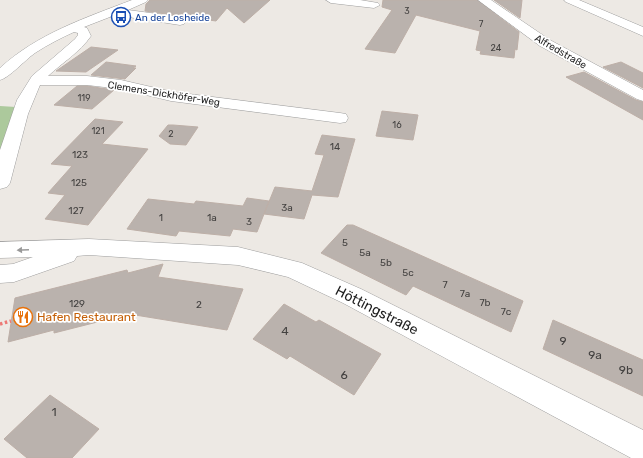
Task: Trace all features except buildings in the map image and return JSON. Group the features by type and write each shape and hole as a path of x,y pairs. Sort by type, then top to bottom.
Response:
{"street":[{"path":"0,76 13,62 32,49 73,27 142,0"},
{"path":"331,0 374,5"},
{"path":"364,16 374,5 385,0"},
{"name":"Alfredstraße","path":"484,0 545,43 643,96"},
{"path":"570,0 643,32"},
{"path":"114,11 180,21"},
{"path":"0,183 24,105 36,81 50,65 84,36 83,31 73,27"},
{"name":"Clemens-Dickhöfer-Weg","path":"36,81 71,79 105,83 153,90 171,96 340,118"},
{"name":"Höttingstraße","path":"0,274 14,273 90,247"},
{"name":"Höttingstraße","path":"0,250 90,247 238,256 294,269 352,296 643,447"}],"path":[{"path":"0,324 11,321"}],"green space":[{"path":"0,106 16,107 0,153"}],"place":[{"name":"An der Losheide","path":"121,17"},
{"name":"Hafen Restaurant","path":"23,317"}]}
